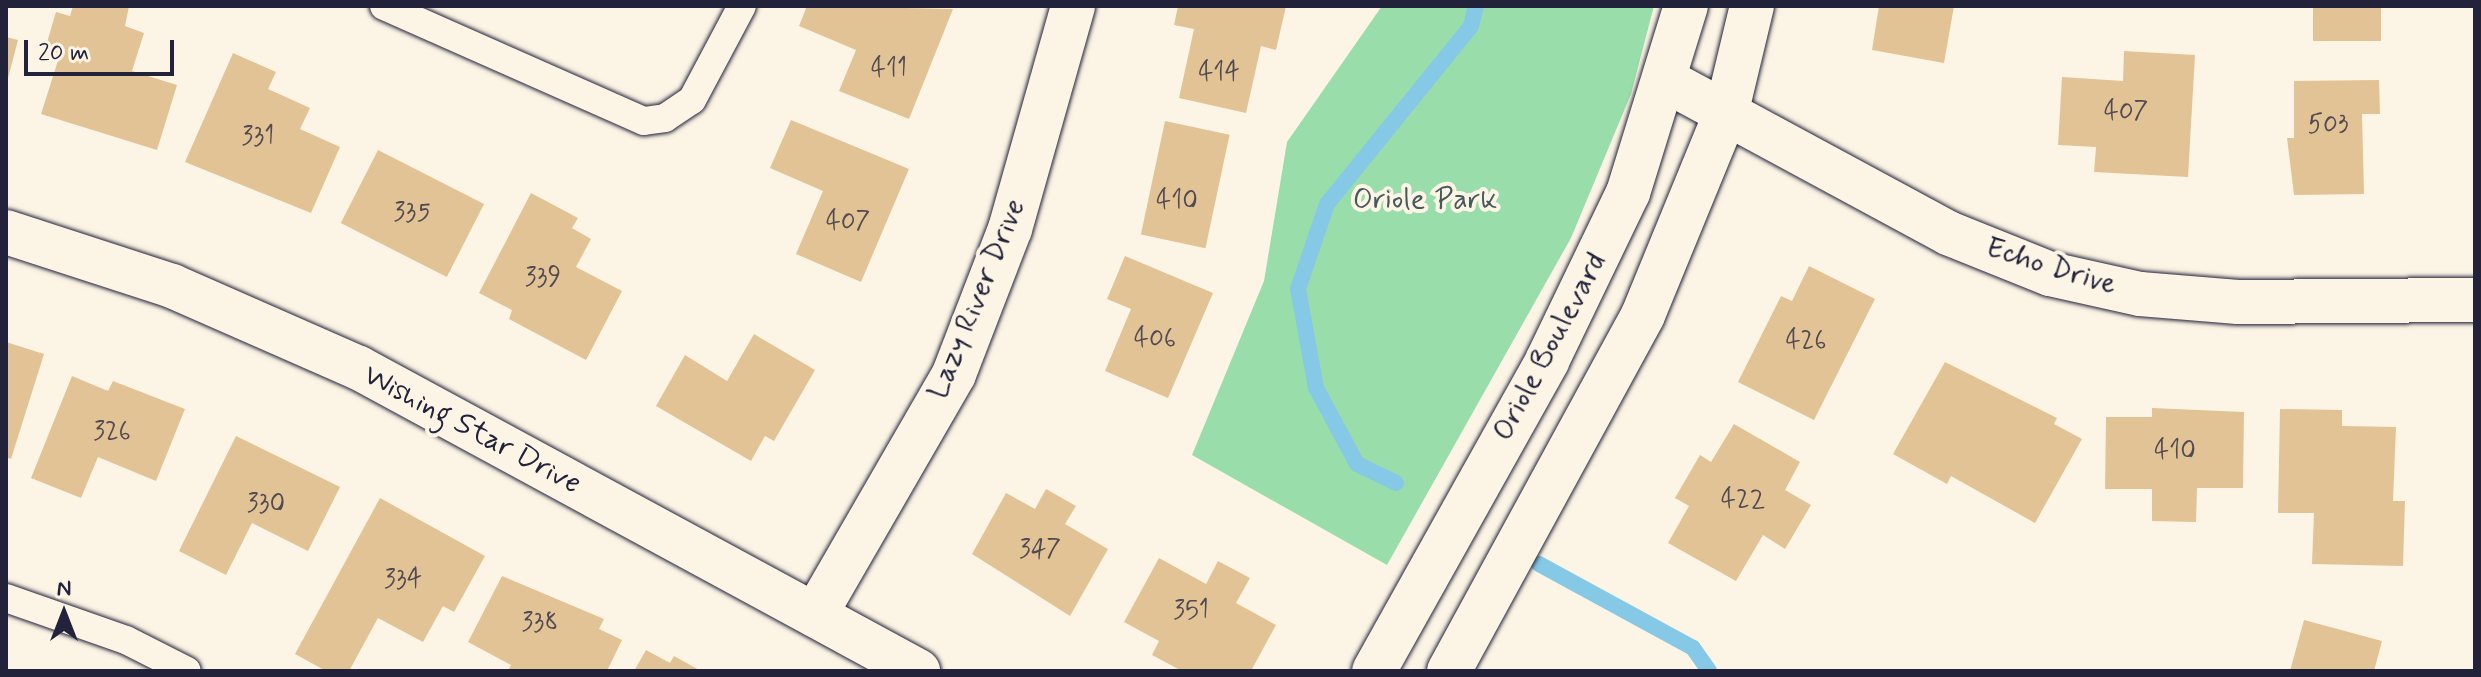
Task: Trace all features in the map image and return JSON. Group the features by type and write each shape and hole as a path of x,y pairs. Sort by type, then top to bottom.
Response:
{"street":[{"name":"Lazy River Drive","path":"815,615 954,374 1010,229 1073,6"},
{"name":"Oriole Boulevard","path":"1374,671 1547,361 1628,193 1667,81 1686,6"},
{"path":"1449,671 1643,315 1727,110 1752,6"},
{"name":"Echo Drive","path":"1667,81 1727,110 1948,233 2050,274 2140,294 2238,302 2475,300"},
{"name":"Wishing Star Drive","path":"6,232 172,286 359,368 918,671"}],"lane":[{"path":"384,6 644,121 665,118 692,100 742,6"},
{"path":"6,598 126,640 187,671"}],"green space":[{"name":"Oriole Park","path":"1382,6 1654,6 1631,94 1571,238 1387,565 1192,455 1264,281 1287,142"}],"building":[{"path":"73,6 129,6 125,26 144,33 132,71 177,85 157,150 41,114 60,54 45,49 56,12 70,16"},
{"path":"807,6 953,9 909,119 839,91 856,50 799,26"},
{"path":"1178,6 1286,6 1276,50 1261,46 1246,113 1179,98 1194,29 1174,25"},
{"path":"1879,6 1954,6 1944,63 1872,50"},
{"path":"2313,6 2381,6 2381,41 2313,41"},
{"path":"6,37 18,40 7,82 6,81"},
{"path":"2124,51 2195,55 2188,177 2094,172 2096,147 2058,145 2062,77 2123,81"},
{"path":"233,53 276,72 268,89 310,108 300,129 340,147 311,213 185,162"},
{"path":"2379,80 2380,114 2362,114 2364,194 2294,195 2287,138 2294,138 2294,81"},
{"path":"791,120 909,169 861,282 796,254 823,191 770,168"},
{"path":"1165,121 1230,135 1205,248 1141,234"},
{"path":"378,150 484,204 447,277 341,223"},
{"path":"531,193 578,218 572,228 591,239 576,267 622,291 586,360 509,319 512,310 479,293"},
{"path":"1125,256 1213,293 1168,398 1105,371 1131,309 1107,299"},
{"path":"1809,266 1875,299 1814,420 1738,382 1781,296 1792,301"},
{"path":"754,334 815,370 774,441 765,436 751,461 656,406 685,355 727,381"},
{"path":"6,342 44,354 11,459 6,457"},
{"path":"1945,362 2057,418 2054,424 2082,439 2035,523 1951,476 1947,484 1893,454"},
{"path":"72,376 108,391 113,381 185,409 156,481 98,457 81,498 31,478"},
{"path":"2152,408 2244,412 2243,488 2197,488 2196,522 2152,521 2152,489 2105,489 2106,417 2152,417"},
{"path":"2280,409 2342,410 2342,426 2396,427 2393,501 2405,501 2403,566 2312,564 2314,513 2278,513"},
{"path":"1734,424 1800,462 1785,490 1811,505 1785,549 1763,535 1736,581 1668,543 1689,506 1675,498 1700,455 1711,462"},
{"path":"236,436 340,487 308,551 252,523 226,575 179,551"},
{"path":"1046,489 1076,506 1065,524 1108,549 1070,616 972,554 1006,493 1035,509"},
{"path":"380,498 485,556 454,612 443,606 423,642 378,618 349,671 326,671 295,654"},
{"path":"1159,558 1206,584 1218,561 1250,578 1236,603 1276,625 1251,671 1182,671 1152,655 1159,641 1124,622"},
{"path":"502,576 604,619 599,629 622,640 607,671 508,671 511,665 468,642"},
{"path":"2304,620 2382,641 2374,671 2290,671"},
{"path":"646,650 670,663 674,656 701,671 634,671"}],"waterway":[{"path":"1396,483 1357,464 1316,388 1298,289 1327,204 1471,26 1476,6"},
{"path":"1539,564 1693,648 1709,671"}]}
